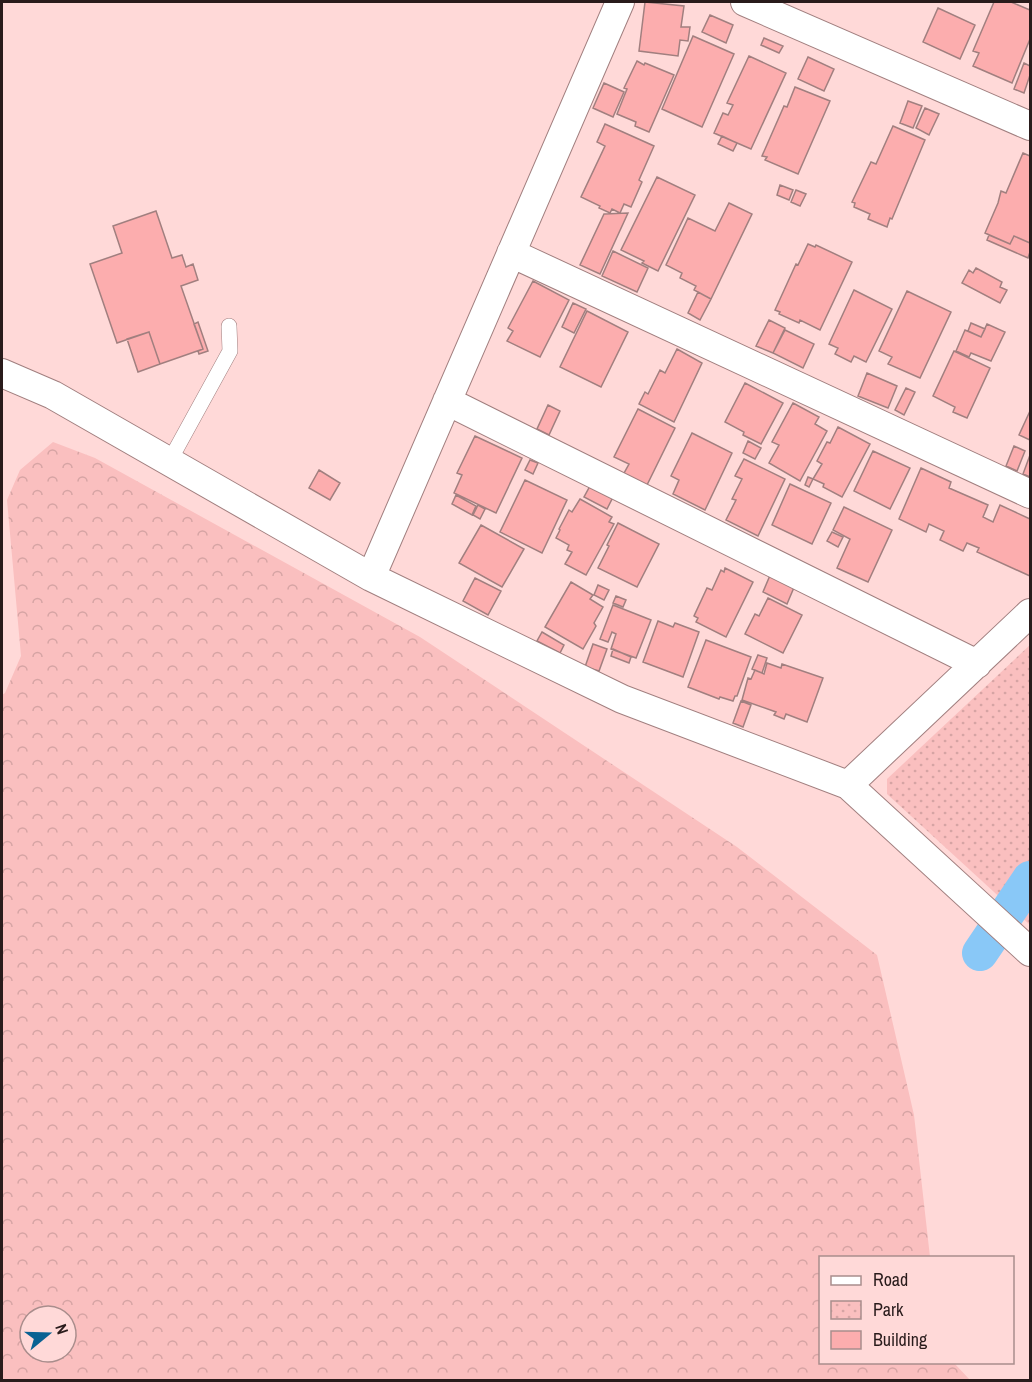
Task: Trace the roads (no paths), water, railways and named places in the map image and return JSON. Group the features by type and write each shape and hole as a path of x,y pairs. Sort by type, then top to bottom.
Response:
{"street":[{"path":"370,577 620,2"},
{"path":"745,2 1030,126"},
{"path":"511,253 1030,494"},
{"path":"2,373 53,395 370,577 622,699 849,785 1030,952"},
{"path":"447,400 977,664"},
{"path":"849,785 1030,613"}],"lane":[{"path":"169,462 230,351 229,326"}],"waterway":[{"path":"980,953 1030,879"}]}
